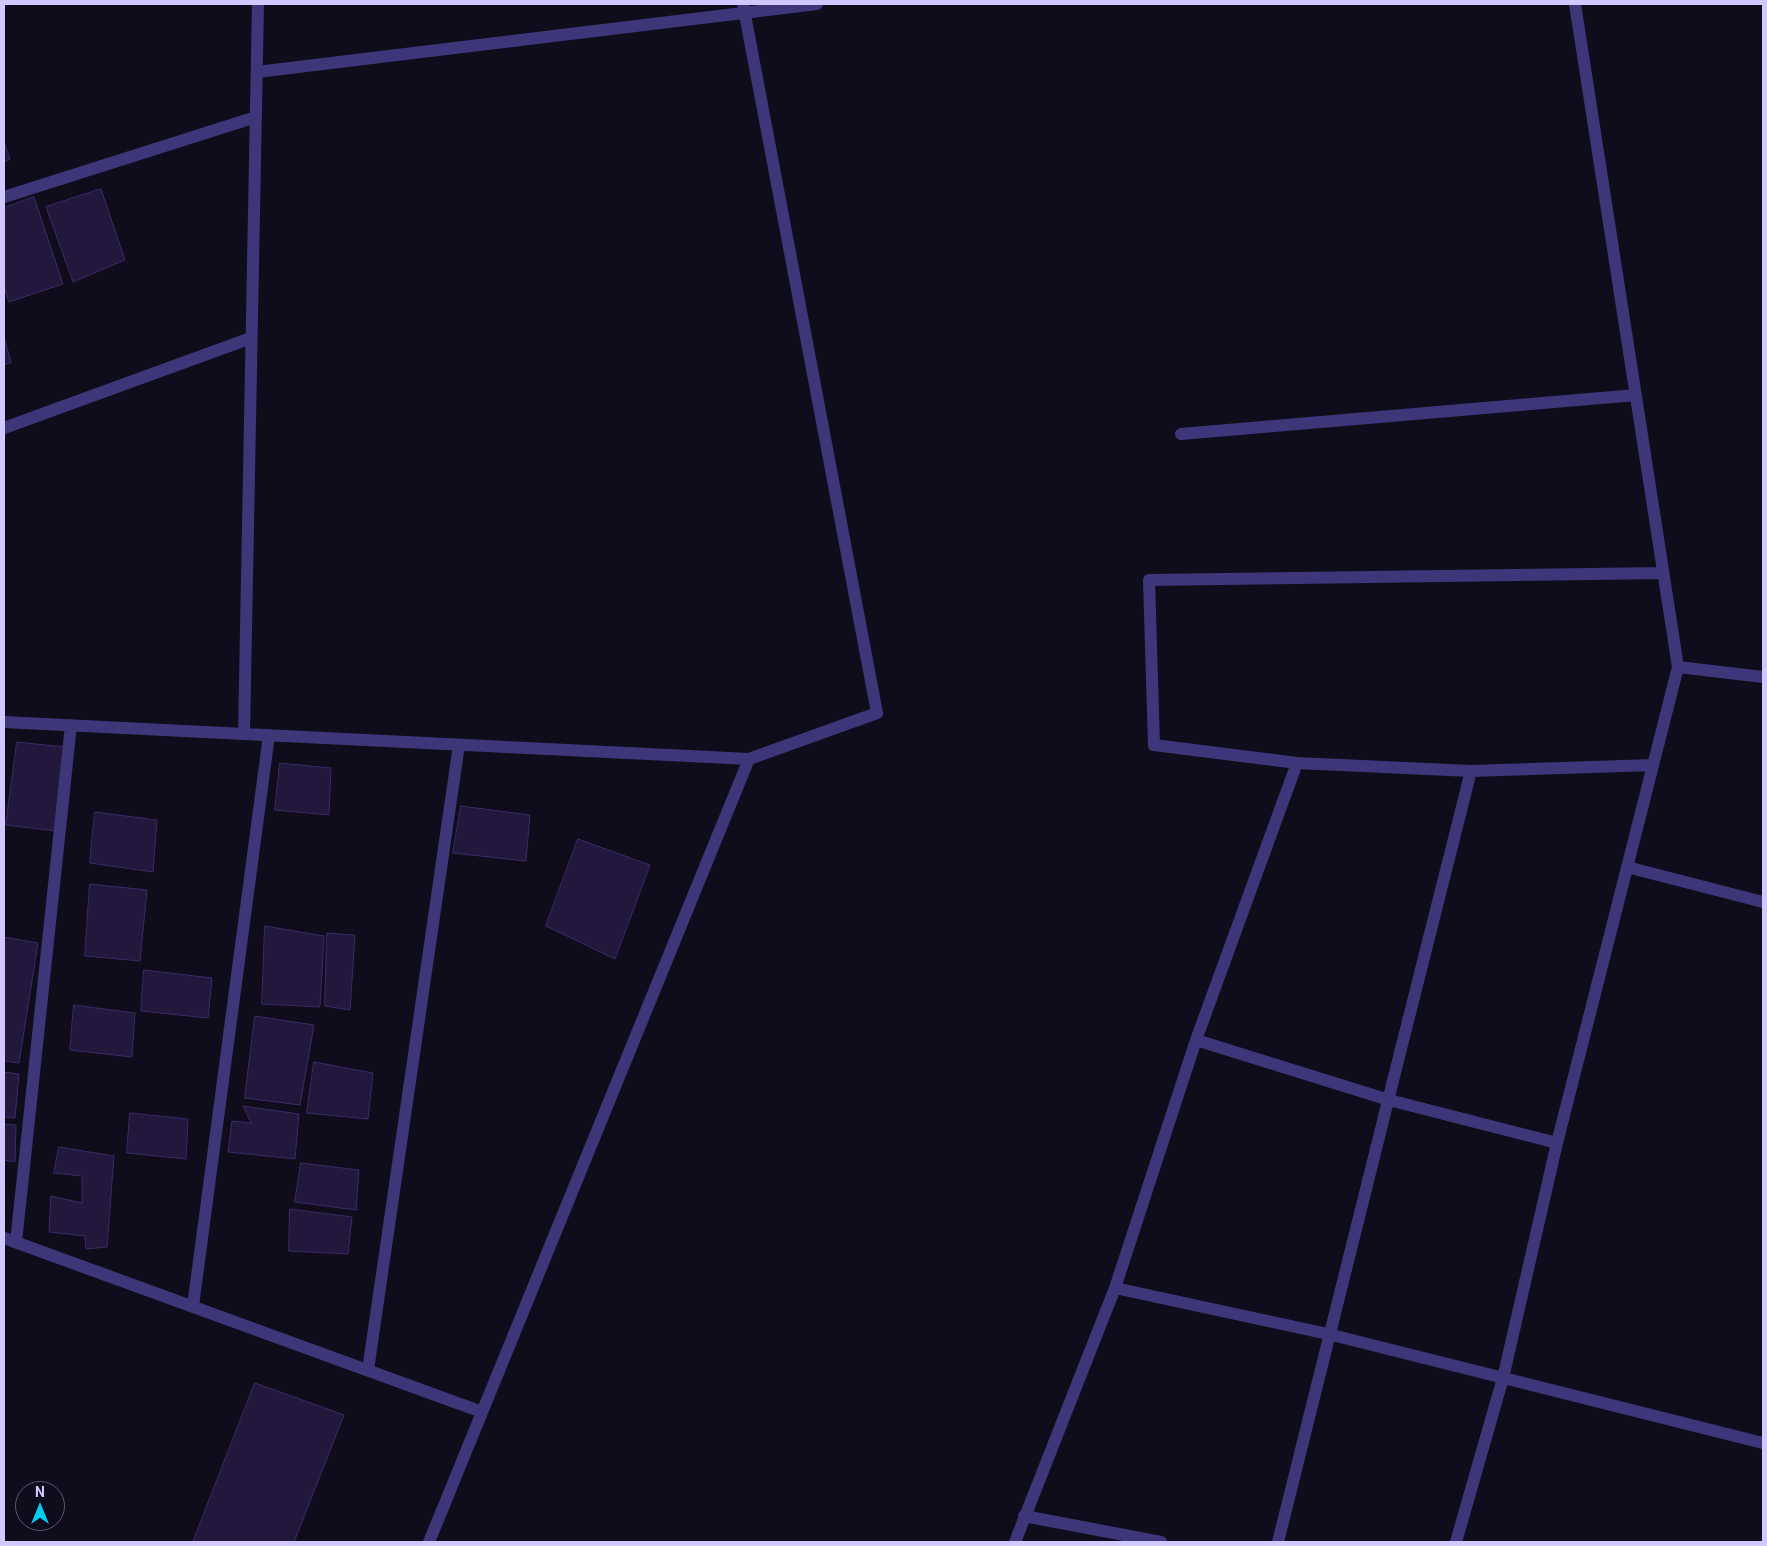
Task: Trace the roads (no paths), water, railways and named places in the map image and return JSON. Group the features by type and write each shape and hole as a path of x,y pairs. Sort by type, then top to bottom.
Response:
{"street":[{"path":"244,734 258,4"},
{"path":"257,72 744,9 817,4"},
{"path":"1456,1542 1502,1378 1556,1143 1678,667 1575,4"},
{"path":"4,722 749,759 878,713 744,9"},
{"path":"4,196 256,117"},
{"path":"4,428 251,338"},
{"path":"1181,434 1636,396"},
{"path":"1653,765 1471,771 1297,763 1154,745 1148,580 1663,573"},
{"path":"1678,667 1763,677"},
{"path":"16,1242 72,725"},
{"path":"193,1306 269,735"},
{"path":"368,1370 459,745"},
{"path":"429,1542 749,759"},
{"path":"1015,1542 1115,1288 1196,1040 1297,763"},
{"path":"1278,1542 1328,1334 1389,1100 1471,771"},
{"path":"1627,867 1763,902"},
{"path":"1196,1040 1389,1100 1556,1143"},
{"path":"4,1238 482,1412"},
{"path":"1115,1288 1328,1334 1763,1443"},
{"path":"1024,1516 1161,1542"}]}
